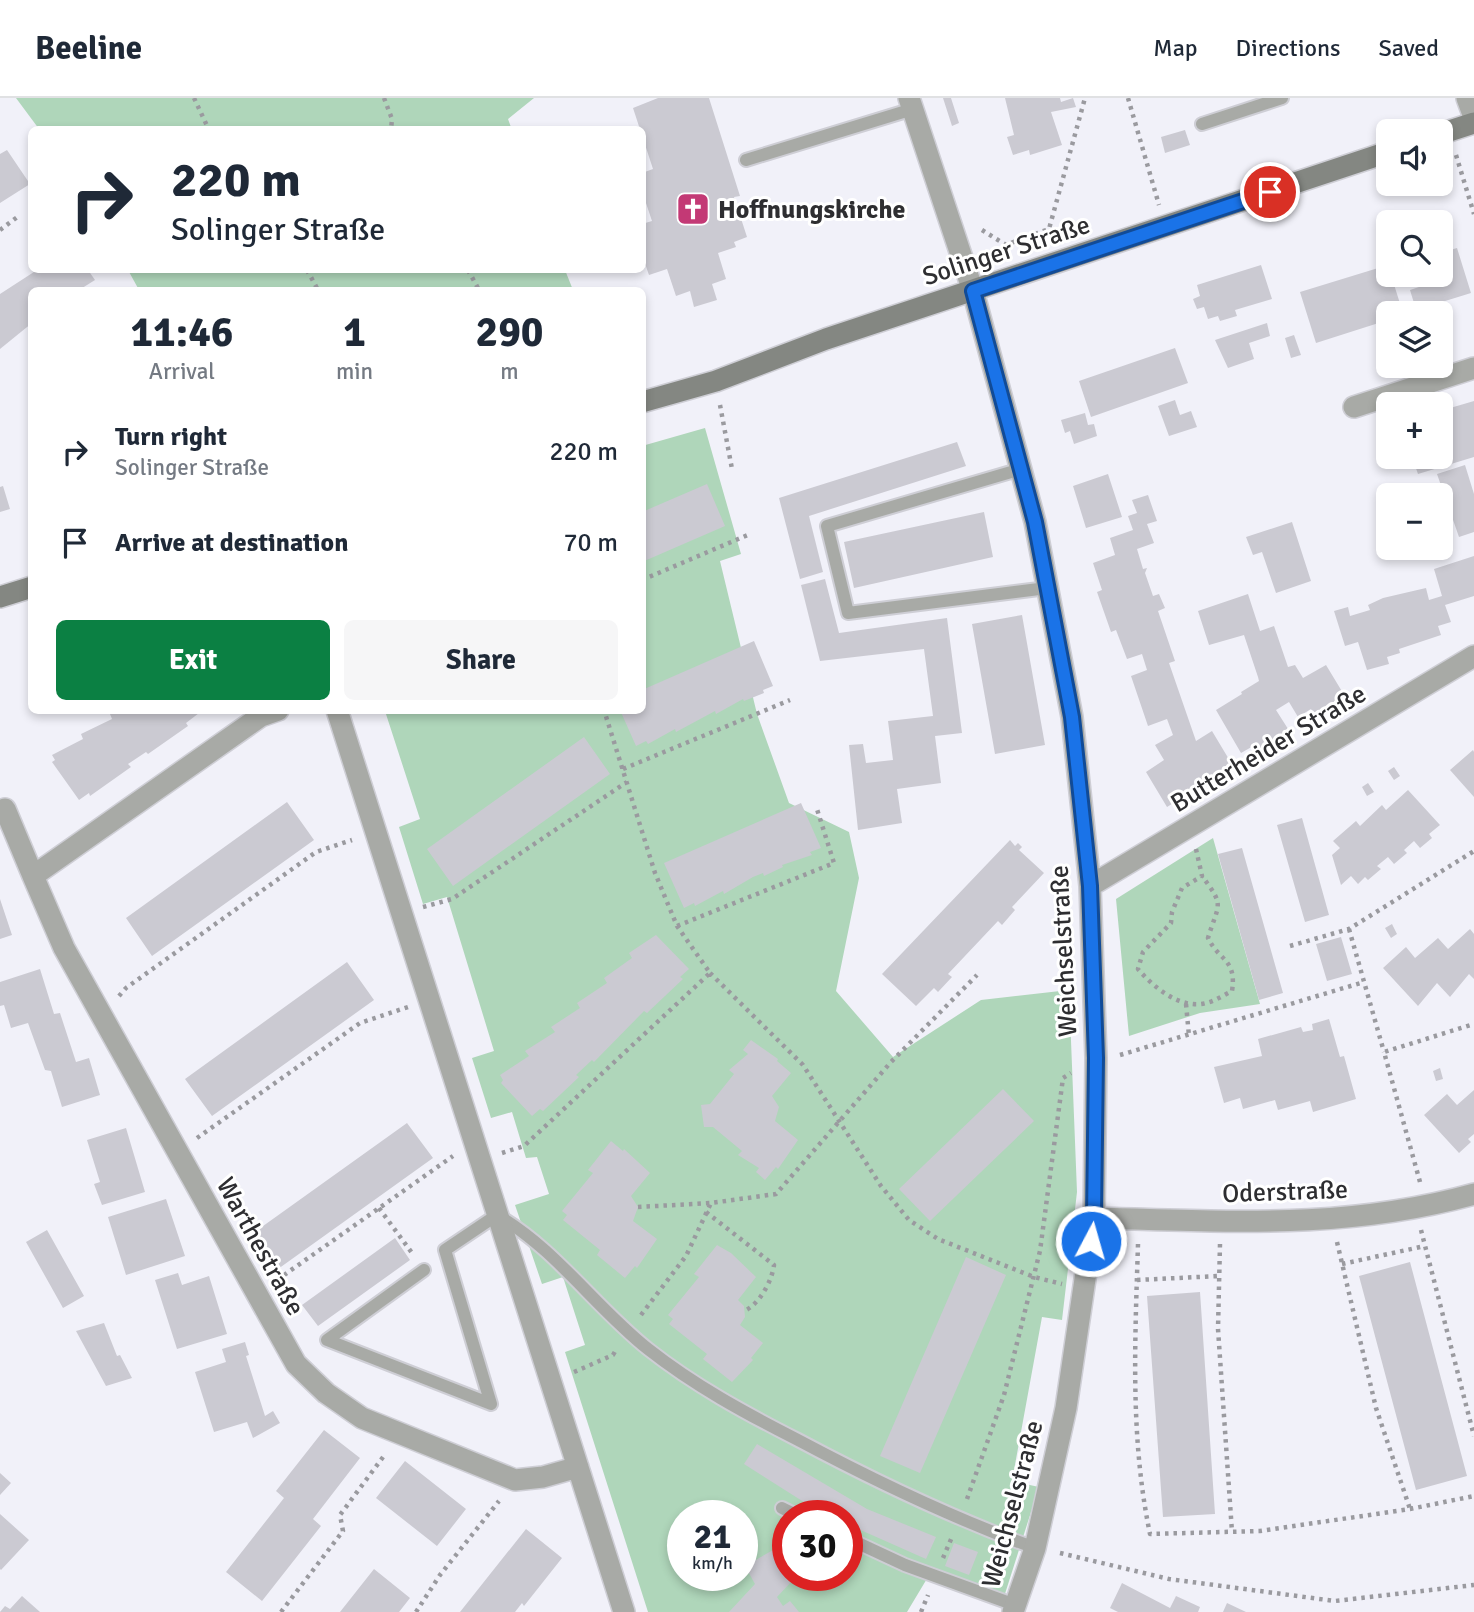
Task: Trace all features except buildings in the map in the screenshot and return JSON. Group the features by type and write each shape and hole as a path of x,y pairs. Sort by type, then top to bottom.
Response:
{"main road":[{"path":"1453,130 1474,123"},
{"name":"Solinger Straße","path":"646,401 716,381 826,339 1376,156"},
{"path":"0,597 28,588"}],"street":[{"path":"1467,98 1474,117"},
{"name":"Weichselstraße","path":"911,103 973,291 1035,522 1072,717 1090,886 1096,1058 1094,1218 1066,1408 1035,1548 1014,1608"},
{"path":"1354,407 1474,368"},
{"name":"Butterheider Straße","path":"1090,886 1191,828 1474,656"},
{"path":"33,876 267,714"},
{"path":"338,714 624,1612"},
{"name":"Warthestraße","path":"5,809 64,948 296,1364 326,1393 362,1418 515,1480 543,1477 578,1467"},
{"name":"Oderstraße","path":"1094,1218 1221,1222 1333,1220 1422,1208 1474,1194"}],"lane":[{"path":"1202,124 1282,98"},
{"path":"746,160 911,103"},
{"path":"1021,469 827,526 848,612 1048,589"},
{"path":"424,1270 327,1340 491,1404 445,1250 497,1215 533,1238 629,1332 702,1390 860,1473 959,1520 1035,1548"},
{"path":"863,1545 1014,1608"}],"path":[{"path":"194,98 207,126"},
{"path":"384,98 392,118 391,126"},
{"path":"976,221 984,234 1006,244 1049,229 1086,98"},
{"path":"1128,98 1165,228"},
{"path":"1453,157 1474,214"},
{"path":"0,230 20,215"},
{"path":"1027,237 1038,269"},
{"path":"716,381 732,469"},
{"path":"646,578 750,534"},
{"path":"623,769 790,700"},
{"path":"605,714 655,873 677,926 710,973 803,1065 881,1186 909,1220 938,1238 1034,1277 1083,1289"},
{"path":"402,914 452,899 627,782"},
{"path":"677,926 834,863 816,806"},
{"path":"1191,828 1202,876 1218,896 1219,906 1208,937 1212,947 1228,959 1234,979 1232,991 1206,1003 1186,1004 1149,982 1138,968 1143,952 1171,923 1172,912 1182,888 1202,876"},
{"path":"125,988 316,852 375,831"},
{"path":"1290,946 1349,929 1474,851"},
{"path":"1349,929 1384,1052 1422,1208 1425,1246 1474,1436"},
{"path":"257,1294 379,1209 477,1151 524,1146 710,973"},
{"path":"638,1207 711,1203 776,1194 891,1062 977,975"},
{"path":"920,1612 959,1520 1004,1395 1040,1251 1063,1078 1096,1058 1131,1054 1364,982"},
{"path":"176,1152 360,1023 429,1000"},
{"path":"1186,1004 1189,1036"},
{"path":"1384,1052 1474,1024"},
{"path":"551,1382 613,1355 686,1256 711,1203"},
{"path":"379,1209 424,1270"},
{"path":"706,1212 774,1265 773,1275 753,1307 744,1311"},
{"path":"1139,1219 1133,1378 1140,1485 1150,1534 1260,1531 1410,1510 1474,1496"},
{"path":"1333,1220 1376,1408 1410,1510"},
{"path":"1221,1222 1218,1329 1232,1532"},
{"path":"1342,1264 1425,1246"},
{"path":"1137,1280 1220,1276"},
{"path":"281,1612 343,1531 340,1516 400,1434"},
{"path":"416,1612 440,1575 515,1480"},
{"path":"1035,1548 1169,1579 1335,1601 1474,1585"}],"green space":[{"path":"16,98 534,98 508,119 511,126 37,126"},
{"path":"130,273 566,273 572,287 137,287"},
{"path":"705,428 741,554 720,561 757,714 789,803 849,832 859,878 836,991 893,1057 981,1000 1069,990 1077,1192 1062,1320 1042,1317 1012,1481 1039,1487 1003,1600 928,1577 907,1612 648,1612 565,1352 585,1345 563,1277 542,1284 515,1205 549,1194 537,1157 526,1158 512,1112 491,1118 472,1058 494,1051 447,897 423,904 399,827 420,819 386,714 646,714 646,445"},
{"path":"1213,838 1260,1004 1200,1013 1129,1036 1116,899"}],"place":[{"name":"Hoffnungskirche","path":"693,209"}],"route":[{"path":"1091,1241 1094,1218 1096,1058 1090,886 1072,717 1035,522 973,291 1270,192"}]}
